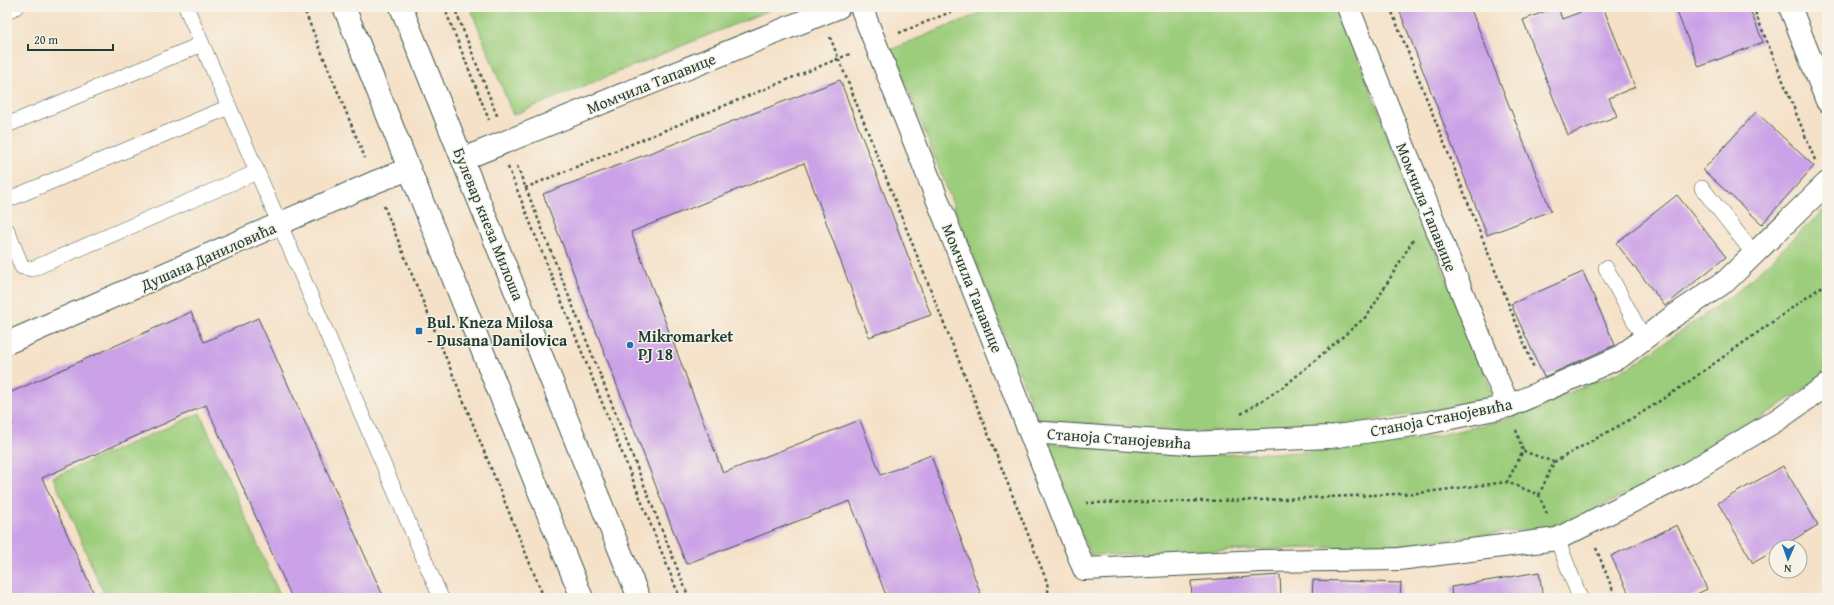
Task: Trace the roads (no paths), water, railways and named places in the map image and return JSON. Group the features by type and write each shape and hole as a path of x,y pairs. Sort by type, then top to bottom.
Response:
{"street":[{"path":"344,7 582,598"},
{"name":"Булевар кнеза Милоша","path":"401,7 639,598"},
{"name":"Момчила Тапавице","path":"861,7 1084,569 1262,561 1399,558 1557,538"},
{"name":"Момчила Тапавице","path":"1348,7 1427,206 1509,406"},
{"path":"1790,7 1827,101"},
{"name":"Момчила Тапавице","path":"463,159 830,11"},
{"name":"Душана Даниловића","path":"7,343 375,182 409,169"},
{"name":"Станоја Станојевића","path":"1030,432 1189,443 1330,437 1426,423 1509,406 1620,357 1726,280 1826,184"},
{"path":"1557,538 1687,474 1776,420 1827,385"}],"lane":[{"path":"7,11 16,7"},
{"path":"186,7 440,598"},
{"path":"7,125 202,44"},
{"path":"7,200 229,107"},
{"path":"7,230 22,267 32,269 257,172"},
{"path":"1702,188 1754,254"},
{"path":"1606,268 1644,339"},
{"path":"1557,538 1580,598"}],"place":[{"name":"Bul. Kneza Milosa - Dusana Danilovica","path":"419,331"},
{"name":"Mikromarket PJ 18","path":"630,345"}]}
